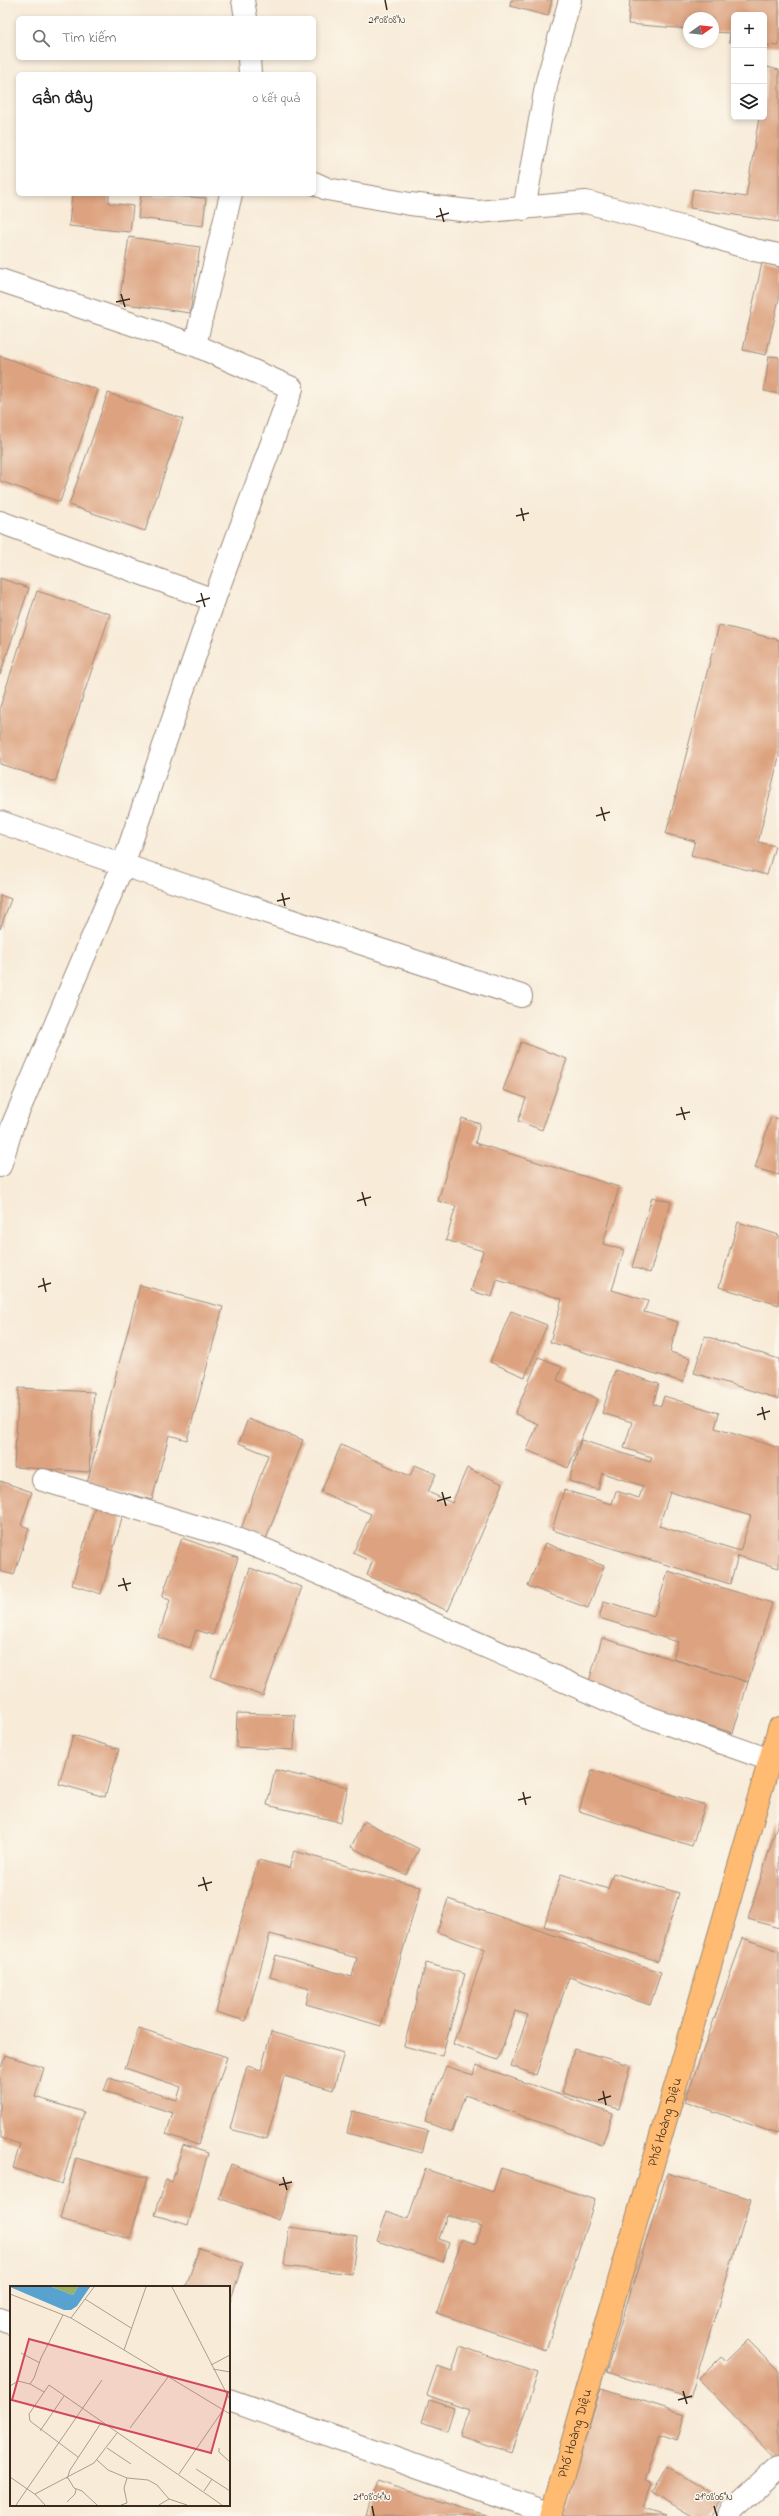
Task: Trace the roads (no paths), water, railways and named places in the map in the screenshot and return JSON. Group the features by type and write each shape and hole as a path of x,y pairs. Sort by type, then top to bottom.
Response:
{"main road":[{"name":"Phố Hoàng Diệu","path":"551,2515 779,1728"}],"street":[{"path":"243,0 246,16"},
{"path":"524,210 547,81 570,0"},
{"path":"249,60 250,72"},
{"path":"316,184 327,189 410,204 478,212 524,210 586,202 692,230 754,250 779,255"},
{"path":"195,345 231,196"},
{"path":"0,280 195,345 292,388 214,600 123,866 7,1121 0,1166"},
{"path":"0,522 214,600"},
{"path":"0,822 123,866 521,996"},
{"path":"43,1480 231,1537 268,1551 637,1713 770,1760"},
{"path":"0,2319 10,2323"},
{"path":"230,2400 551,2515"},
{"path":"729,2516 733,2509 779,2468"}]}
